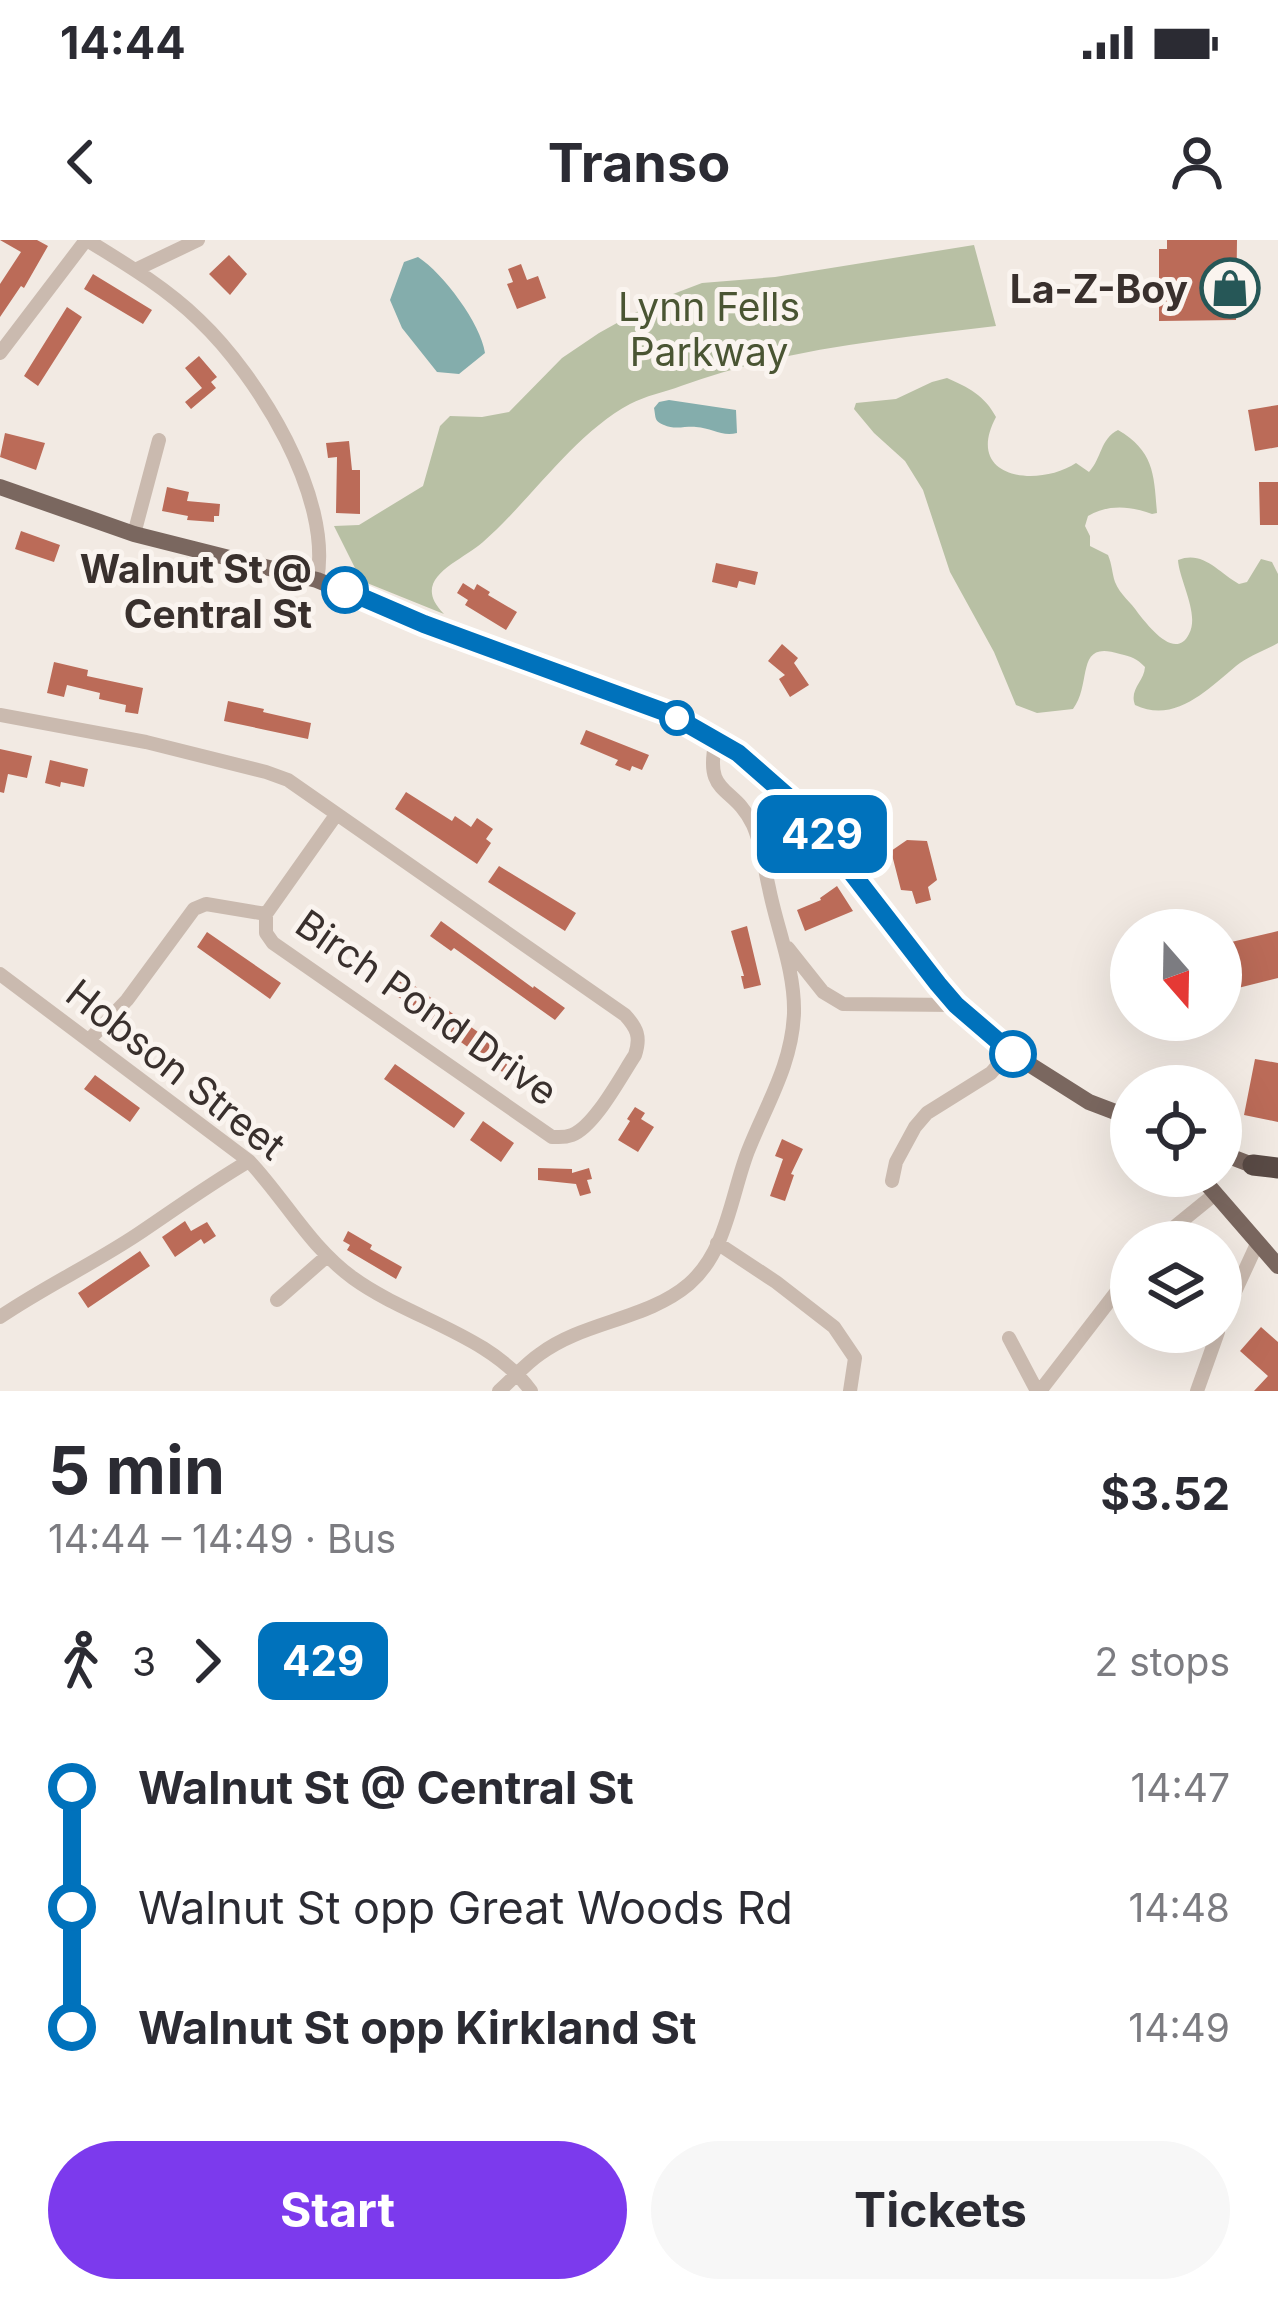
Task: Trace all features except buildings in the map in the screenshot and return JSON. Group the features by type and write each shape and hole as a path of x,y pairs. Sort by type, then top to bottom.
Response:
{"highway":[{"path":"1253,1165 1278,1171"}],"main road":[{"path":"0,487 134,534 317,580 670,714 738,753 803,810 956,1005 1010,1051 1110,1110"},
{"path":"1242,1161 1253,1165"},
{"path":"1218,1197 1278,1267"}],"street":[{"path":"0,353 87,240 135,270 200,320 274,418 318,520 317,580"},
{"path":"135,270 198,240"},
{"path":"134,534 159,440"},
{"path":"0,715 146,742 266,772 288,780 336,815 266,914 206,904 194,909 127,1000 89,1040"},
{"path":"500,1391 541,1352 652,1306 690,1283 717,1243 748,1151 789,1056 794,1011 790,967 752,822 715,781 710,764 716,740"},
{"name":"Birch Pond Drive","path":"266,914 266,934 273,943 552,1137 577,1133 590,1121 635,1055 637,1028 626,1015 336,815"},
{"path":"782,940 823,992 843,1004 956,1005"},
{"name":"Hobson Street","path":"0,974 248,1161 274,1187 326,1257 358,1282 497,1356 519,1373 531,1391"},
{"path":"892,1181 896,1162 927,1113 992,1073 1010,1051"},
{"path":"0,1317 136,1236 248,1161"},
{"path":"1182,1221 1211,1197"},
{"path":"717,1243 834,1328 855,1358 850,1391"},
{"path":"1242,1276 1257,1244"},
{"path":"277,1300 326,1257"},
{"path":"1009,1338 1038,1391 1110,1300"},
{"path":"1197,1391 1211,1353"}],"green space":[{"name":"Lynn Fells Parkway","path":"974,245 996,326 797,354 719,373 630,404 590,432 501,526 442,572 432,590 444,614 367,583 334,526 359,525 423,486 440,426 450,416 509,412 562,358 660,299 702,283 775,277"},
{"path":"947,378 975,393 992,410 996,417 988,438 989,454 1009,473 1043,475 1076,463 1089,472 1108,438 1118,430 1139,446 1153,475 1157,513 1112,508 1088,516 1085,526 1090,546 1108,555 1120,591 1162,638 1169,643 1183,642 1192,626 1178,560 1203,560 1239,584 1247,582 1261,559 1272,562 1278,574 1278,643 1241,662 1202,694 1177,707 1150,710 1135,705 1134,694 1145,667 1131,657 1106,651 1090,658 1073,709 1037,713 1016,705 994,652 950,572 923,490 905,461 854,409 856,403 896,399"}],"water":[{"path":"418,257 459,300 482,341 485,353 459,374 437,372 402,328 390,300 404,262"},
{"path":"669,400 736,410 737,433 661,424 654,408"}],"bus line":[{"name":"429","path":"345,590 424,624 670,714 738,753 803,810 956,1005 1013,1054"}],"place":[{"name":"La-Z-Boy","path":"1230,288"},
{"name":"Walnut St @ Central St","path":"345,590"}]}
